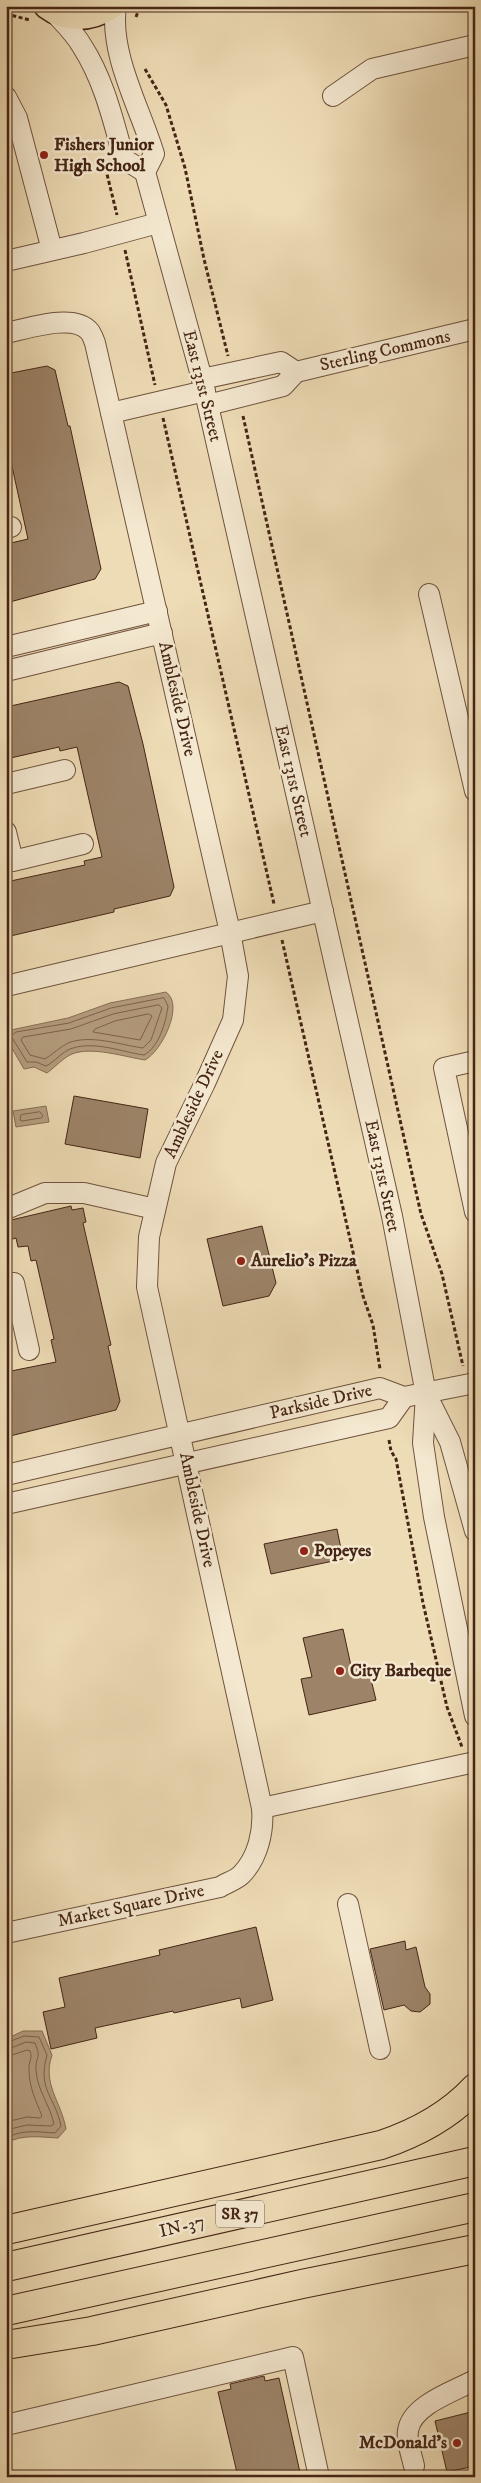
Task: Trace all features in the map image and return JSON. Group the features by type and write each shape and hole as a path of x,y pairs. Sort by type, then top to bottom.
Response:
{"highway":[{"path":"6,2230 381,2145 413,2133 439,2119 475,2088"},
{"name":"IN-37","path":"6,2267 475,2161"},
{"name":"SR 37","path":"6,2311 475,2207"},
{"path":"6,2346 92,2331 302,2284 475,2249"}],"main road":[{"path":"44,12 82,17 92,15 111,6"}],"street":[{"path":"44,12 81,44 95,69 107,100 124,159 145,172 154,154 119,52 115,34 116,6"},
{"path":"333,96 372,69 475,45"},
{"path":"6,97 17,118 52,250"},
{"name":"East 131st Street","path":"145,172 205,392 392,1216 426,1394 423,1443 434,1517 475,1716"},
{"path":"6,260 158,223"},
{"name":"Ambleside Drive","path":"6,333 60,321 83,327 90,331 95,343 230,932 238,976 233,1020 206,1083 166,1163 149,1236 147,1287 262,1808 263,1828 256,1851 247,1864"},
{"name":"Sterling Commons","path":"205,392 238,397 284,386 296,372 475,329"},
{"name":"Sterling Commons","path":"205,392 232,373 281,362 296,372"},
{"path":"111,413 205,392"},
{"path":"429,594 475,791"},
{"path":"6,647 157,611"},
{"path":"6,671 162,633"},
{"path":"6,784 65,770"},
{"path":"6,832 13,862 83,844"},
{"path":"6,986 323,910"},
{"path":"475,1061 444,1068 475,1212"},
{"path":"6,1209 45,1193 84,1193 155,1209"},
{"path":"6,1284 14,1283 29,1350"},
{"path":"404,1397 471,1384"},
{"name":"Parkside Drive","path":"6,1475 380,1388 404,1397 389,1418 6,1504"},
{"name":"East 131st Street","path":"426,1394 450,1442 475,1531"},
{"path":"262,1808 469,1763"},
{"name":"Market Square Drive","path":"6,1933 220,1887 240,1876 247,1864"},
{"path":"348,1904 380,2049"},
{"path":"6,2425 293,2357 319,2477"},
{"path":"414,2466 408,2430 415,2415 431,2401 475,2380"}],"path":[{"path":"134,26 140,6"},
{"path":"6,14 44,12"},
{"path":"142,61 166,105 186,168 204,259 232,373"},
{"path":"102,155 363,1296 373,1325 380,1369"},
{"path":"238,397 254,460 421,1214 442,1274 471,1384 475,1415"},
{"path":"389,1440 391,1451 396,1459 423,1603 447,1707 469,1763 475,1800"}],"water":[{"path":"166,992 171,998 173,1007 169,1028 158,1048 145,1060 108,1053 80,1052 62,1060 47,1073 34,1067 24,1069 6,1038 6,1031 68,1018 110,1003"},
{"path":"46,1106 49,1122 16,1127 13,1111"},
{"path":"23,2031 42,2031 52,2055 49,2075 66,2129 58,2138 25,2137 6,2143 6,2039"}],"building":[{"path":"47,366 55,370 68,426 70,426 101,569 95,579 6,603 6,547 11,546 11,543 28,539 6,439 6,374"},
{"path":"119,682 128,686 143,744 174,887 170,896 114,909 114,912 6,937 6,882 85,865 84,861 102,857 77,747 60,751 59,747 6,759 6,707"},
{"path":"74,1096 148,1109 140,1158 65,1144"},
{"path":"71,1206 72,1210 83,1208 86,1222 83,1223 111,1345 108,1346 120,1401 116,1410 6,1437 6,1372 56,1362 51,1340 54,1339 36,1260 31,1261 28,1246 18,1247 16,1238 6,1241 6,1227 11,1225 11,1220"},
{"name":"Aurelio's Pizza","path":"262,1226 276,1283 269,1296 223,1306 207,1239"},
{"name":"Popeyes","path":"337,1529 343,1559 271,1574 264,1544"},
{"name":"City Barbeque","path":"343,1629 351,1666 367,1663 376,1700 309,1715 301,1679 312,1677 303,1638"},
{"path":"256,1927 273,2000 242,2008 240,1998 95,2028 97,2038 51,2049 43,2012 65,2007 59,1978 160,1955 159,1950"},
{"path":"405,1941 406,1950 416,1947 425,1987 430,1994 430,2004 420,2012 411,2011 404,2005 384,2010 370,1949"},
{"path":"264,2376 265,2381 279,2378 301,2477 238,2477 218,2392 231,2389 230,2384"},
{"name":"McDonald's","path":"475,2411 475,2466 447,2472 435,2421"}],"place":[{"name":"Fishers Junior High School","path":"44,155"},
{"name":"Aurelio's Pizza","path":"241,1261"},
{"name":"Popeyes","path":"304,1551"},
{"name":"City Barbeque","path":"340,1671"},
{"name":"McDonald's","path":"457,2443"}]}
